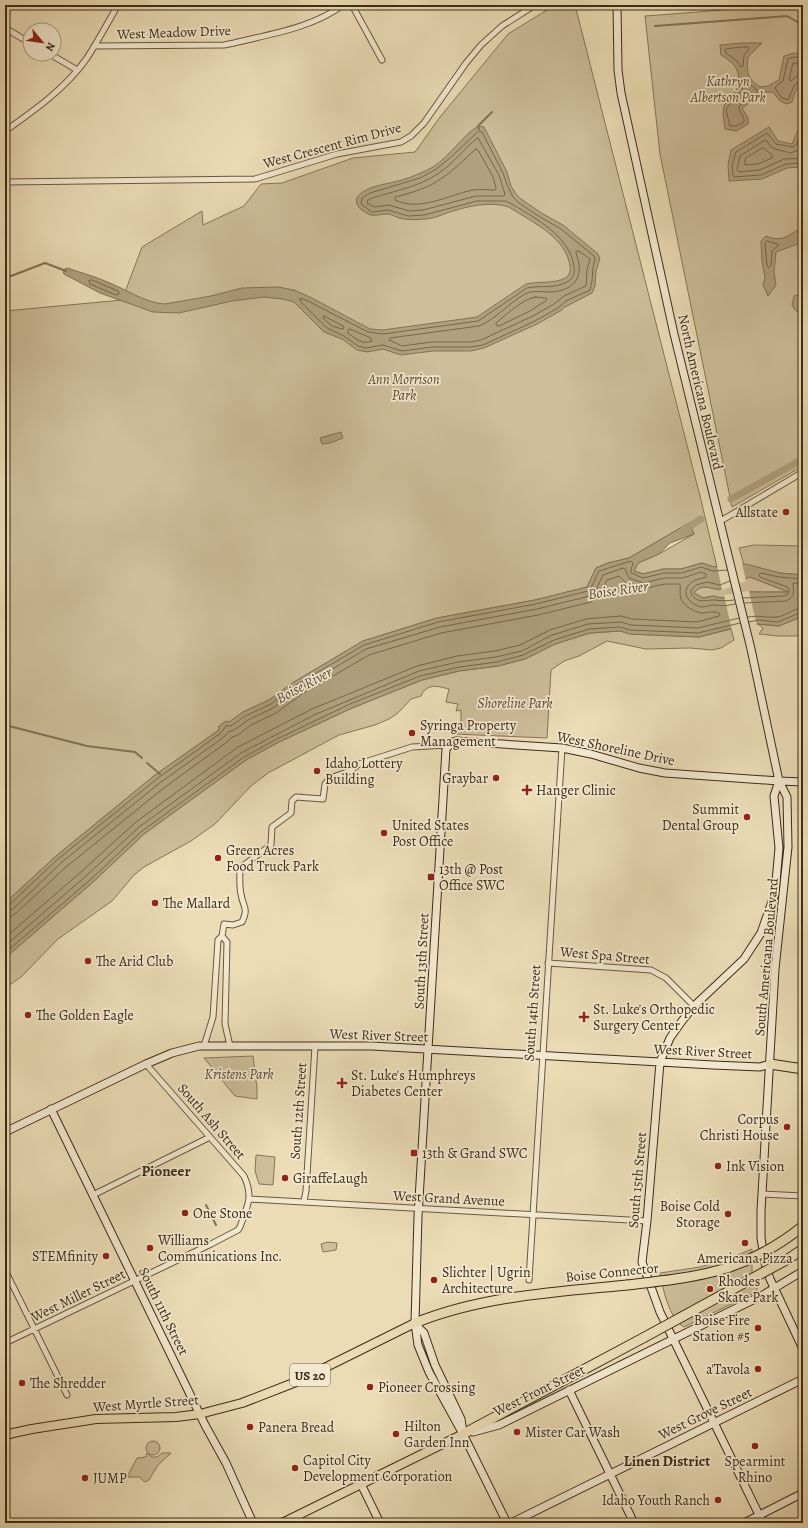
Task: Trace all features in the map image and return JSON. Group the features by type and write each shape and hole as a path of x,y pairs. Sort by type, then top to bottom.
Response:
{"highway":[{"path":"770,1064 803,1070"},
{"name":"Boise Connector","path":"415,1323 446,1312 504,1298 697,1276 737,1265 755,1258 803,1226"},
{"path":"463,1434 643,1338 788,1259 803,1249"}],"main road":[{"name":"West Myrtle Street","path":"5,1436 32,1429 96,1419 176,1417 200,1414 242,1403 296,1382 415,1323"},
{"name":"West Front Street","path":"282,1523 463,1434"}],"street":[{"path":"352,5 382,60"},
{"name":"West Crescent Rim Drive","path":"5,182 255,179 337,154 401,142 411,136 424,123 466,63 481,45 502,26 535,5"},
{"name":"North Americana Boulevard","path":"617,5 618,70 621,93 674,334 718,522 726,548 748,640 779,782"},
{"path":"5,131 34,111 59,90 77,70 94,46 116,6"},
{"name":"West Meadow Drive","path":"94,46 234,44 314,22 327,16 339,6"},
{"path":"5,28 22,38"},
{"path":"62,61 77,70"},
{"path":"718,522 803,472"},
{"name":"West Shoreline Drive","path":"448,745 456,741 562,748 591,754 639,768 665,773 779,782 803,782"},
{"path":"204,1046 213,1018 218,940 222,936 224,924 233,925 242,922 245,914 245,906 241,896 239,883 240,868 271,845 272,827 291,813 292,801 296,797 323,799 325,784 330,778 350,771 359,764 412,748 448,745"},
{"name":"South 13th Street","path":"448,745 445,759 428,1049 419,1208 415,1323 418,1345 429,1372 463,1434 507,1523"},
{"name":"South 14th Street","path":"529,1280 562,748"},
{"name":"South Americana Boulevard","path":"778,860 779,848 774,796 779,782"},
{"name":"South Americana Boulevard","path":"779,782 787,797 788,847 775,969 762,1194 761,1238 765,1263 774,1288 803,1349"},
{"name":"South 15th Street","path":"763,1523 660,1312 642,1262 647,1221 660,1062 670,1038 694,1006 744,959 762,933 775,893 778,860"},
{"path":"222,936 227,942 224,1024 230,1046"},
{"name":"West Spa Street","path":"548,963 651,970 666,978 694,1006"},
{"name":"West River Street","path":"5,1132 146,1064 172,1053 199,1046 372,1046 760,1067 770,1064"},
{"name":"South 12th Street","path":"304,1201 306,1191 315,1046"},
{"name":"South Ash Street","path":"146,1064 244,1176 249,1188 249,1199"},
{"name":"South 11th Street","path":"51,1109 200,1414 226,1463 253,1523"},
{"path":"93,1195 210,1137"},
{"path":"762,1194 803,1196"},
{"name":"West Grand Avenue","path":"249,1199 647,1221"},
{"name":"West Miller Street","path":"5,1344 238,1230 249,1199"},
{"path":"5,1270 67,1395"},
{"name":"West Front Street","path":"463,1434 499,1425 673,1340 774,1288 803,1271"},
{"name":"West Grove Street","path":"511,1523 803,1379"},
{"path":"569,1390 634,1523"},
{"path":"361,1484 380,1523"},
{"path":"744,1523 803,1493"}],"green space":[{"name":"Ann Morrison Park","path":"555,5 575,5 717,567 702,563 681,569 663,569 643,574 634,571 638,563 659,554 694,534 689,523 629,558 608,563 596,568 587,587 535,600 437,618 363,641 294,682 269,700 243,712 229,723 226,721 219,726 219,730 155,775 56,856 5,903 5,311 122,300 142,247 202,211 203,225 244,206 261,184 282,183 353,158 415,152 440,117 508,34"},
{"name":"Kathryn Albertson Park","path":"763,7 803,10 803,466 732,507 660,154 645,16"},
{"path":"754,545 803,546 803,575 780,573 744,565 739,548"},
{"path":"750,577 789,592 750,592 722,598 713,596 703,598 694,593 700,588 704,587 720,589 731,586"},
{"path":"803,616 803,636 759,634 763,628 758,624 779,626"},
{"name":"Shoreline Park","path":"731,629 734,640 721,648 712,650 690,648 646,649 607,641 579,656 564,661 551,670 547,738 454,734 454,726 461,726 461,710 456,711 458,704 446,702 449,689 436,686 429,687 421,696 411,699 398,713 389,719 375,725 339,735 268,773 251,786 215,824 191,841 144,867 134,875 112,901 58,939 21,977 5,988 5,958 92,883 144,834 246,760 277,743 352,708 422,680 459,671 498,666 525,659 555,644 590,633 620,631 630,634 699,637"},
{"name":"Kristens Park","path":"253,1056 257,1099 235,1096 204,1058"},
{"path":"256,1155 275,1157 273,1185 259,1184 255,1171"},
{"path":"328,1242 337,1243 336,1250 323,1252 321,1244"},
{"name":"Rhodes Skate Park","path":"752,1249 752,1274 758,1285 756,1292 684,1327 679,1323 671,1311 660,1273 700,1267 728,1259"},
{"path":"150,1441 156,1441 160,1445 160,1451 156,1455 150,1455 146,1451 146,1445"},
{"path":"147,1453 152,1457 157,1457 162,1453 171,1453 158,1465 149,1480 145,1482 139,1477 127,1477 137,1458 146,1457"}],"water":[{"path":"762,43 748,57 748,74 755,84 760,87 768,86 779,80 784,56 794,53 803,54 803,83 797,89 792,102 787,104 780,101 773,92 765,92 742,108 748,118 748,124 736,131 725,129 723,110 729,98 739,89 739,77 734,65 721,55 720,45"},
{"path":"802,121 803,167 787,168 762,179 729,181 728,165 731,150 769,127 778,141 792,144"},
{"path":"478,126 484,127 507,172 511,186 516,194 543,214 563,225 597,253 600,258 596,271 595,286 592,293 537,324 484,348 471,351 433,351 401,355 383,349 367,352 357,350 342,339 324,332 294,302 264,297 232,301 179,313 153,312 100,293 64,274 63,270 67,268 95,277 144,299 165,304 211,296 242,288 278,287 294,290 310,297 370,329 383,330 477,317 526,284 556,281 566,278 569,274 570,266 565,252 560,244 535,223 509,207 502,205 487,204 472,206 437,217 412,220 399,218 389,214 372,215 366,213 360,209 356,201 359,195 368,189 406,179 433,167 445,158 472,130"},
{"path":"803,227 803,242 776,252 774,272 776,285 768,296 763,285 765,277 762,261 761,241 766,236 777,239 785,237"},
{"path":"803,294 803,314 801,314 795,310 792,305 794,296"},
{"path":"341,432 343,438 330,443 322,444 320,438"},
{"name":"Boise River","path":"689,523 694,534 670,543 659,554 638,563 634,571 643,574 663,569 681,569 702,563 714,567 746,564 780,573 803,575 803,616 779,626 758,624 729,629 699,637 630,634 620,631 590,633 555,644 525,659 498,666 459,671 422,680 352,708 277,743 246,760 144,834 92,883 5,958 5,903 56,856 155,775 219,730 219,726 226,721 229,722 243,712 269,700 294,682 363,641 437,618 535,600 587,587 596,568 608,563 629,558","holes":["750,577 788,592 750,592 722,598 713,596 703,598 694,593 700,588 704,587 720,589 731,586"]}],"pier":[{"path":"742,563 746,581 722,590 717,565"},
{"path":"749,591 757,626 732,631 724,595"}],"waterway":[{"path":"655,26 787,16 803,25"},
{"path":"479,129 478,126 492,112"},
{"path":"5,277 45,263 66,271"},
{"path":"731,499 803,459"},
{"path":"682,531 701,519"},
{"path":"5,725 87,746 135,752 142,758"},
{"path":"147,763 160,774"},
{"path":"206,1205 216,1225"}],"place":[{"name":"Allstate","path":"786,512"},
{"name":"Syringa Property Management","path":"412,733"},
{"name":"Idaho Lottery Building","path":"317,771"},
{"name":"Graybar","path":"496,778"},
{"name":"Hanger Clinic","path":"527,790"},
{"name":"Summit Dental Group","path":"747,817"},
{"name":"United States Post Office","path":"384,833"},
{"name":"Green Acres Food Truck Park","path":"218,858"},
{"name":"13th @ Post Office SWC","path":"431,877"},
{"name":"The Mallard","path":"155,903"},
{"name":"The Arid Club","path":"88,961"},
{"name":"The Golden Eagle","path":"28,1015"},
{"name":"St. Luke's Orthopedic Surgery Center","path":"584,1017"},
{"name":"St. Luke's Humphreys Diabetes Center","path":"342,1083"},
{"name":"Corpus Christi House","path":"787,1127"},
{"name":"13th & Grand SWC","path":"414,1153"},
{"name":"Ink Vision","path":"718,1166"},
{"name":"GiraffeLaugh","path":"285,1178"},
{"name":"One Stone","path":"185,1213"},
{"name":"Boise Cold Storage","path":"728,1214"},
{"name":"Americana Pizza","path":"745,1243"},
{"name":"Williams Communications Inc.","path":"150,1248"},
{"name":"STEMfinity","path":"106,1256"},
{"name":"Slichter | Ugrin Architecture","path":"434,1280"},
{"name":"Rhodes Skate Park","path":"710,1289"},
{"name":"Boise Fire Station #5","path":"758,1328"},
{"name":"a'Tavola","path":"758,1369"},
{"name":"The Shredder","path":"22,1383"},
{"name":"Pioneer Crossing","path":"370,1387"},
{"name":"Panera Bread","path":"250,1427"},
{"name":"Mister Car Wash","path":"517,1432"},
{"name":"Hilton Garden Inn","path":"396,1434"},
{"name":"Spearmint Rhino","path":"755,1446"},
{"name":"Capitol City Development Corporation","path":"295,1468"},
{"name":"JUMP","path":"85,1478"},
{"name":"Idaho Youth Ranch","path":"718,1500"}],"district":[{"name":"Pioneer","path":"166,1171"},
{"name":"Linen District","path":"667,1461"}]}
